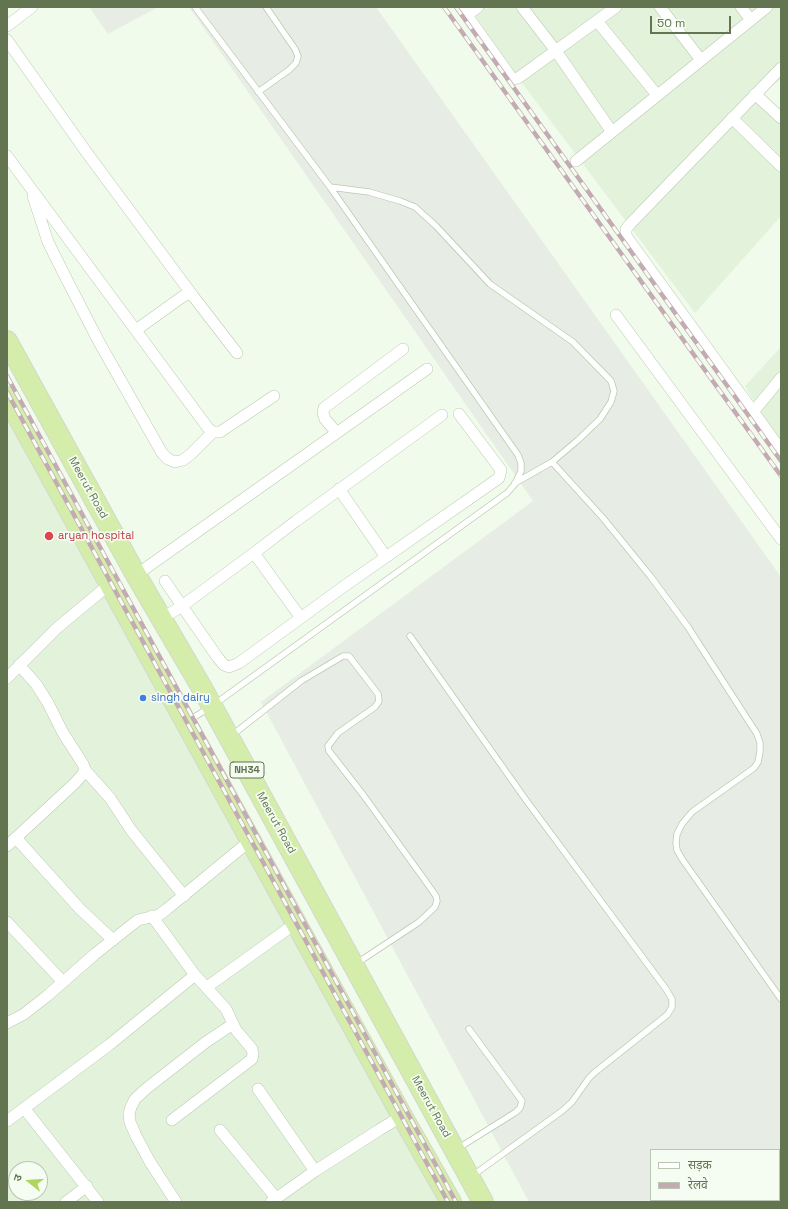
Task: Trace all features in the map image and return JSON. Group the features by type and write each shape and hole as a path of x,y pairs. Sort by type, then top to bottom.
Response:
{"highway":[{"name":"Meerut Road","path":"7,341 136,575 212,706 483,1202"},
{"name":"NH34","path":"8,400 402,1116 451,1202"}],"street":[{"path":"7,26 32,7"},
{"path":"478,7 464,11 511,77 514,78 518,78 616,7"},
{"path":"522,7 556,51 612,132"},
{"path":"660,7 701,60"},
{"path":"741,7 751,20"},
{"path":"576,161 767,7"},
{"path":"597,21 658,95"},
{"path":"7,40 92,159 237,353"},
{"path":"781,68 626,229 626,236 781,450"},
{"path":"755,94 781,118"},
{"path":"732,118 781,166"},
{"path":"7,156 208,428 213,432 220,432 274,396"},
{"path":"30,186 48,242 99,342 162,452 168,459 175,462 183,460 213,432"},
{"path":"136,330 182,297 188,294 193,296"},
{"path":"616,315 781,539"},
{"path":"336,432 325,419 323,413 324,408 403,349"},
{"path":"136,575 427,369"},
{"path":"753,412 781,378"},
{"path":"165,581 224,665 229,667 239,663 386,557 495,481 501,474 501,470 459,414"},
{"path":"161,619 182,606 296,520 442,415"},
{"path":"339,490 386,557"},
{"path":"254,553 301,618"},
{"path":"7,678 56,628 110,584"},
{"path":"20,665 36,684 48,703 63,733 83,764 85,770 110,798 131,830 184,896"},
{"path":"7,846 75,783 85,770"},
{"path":"16,838 80,909 113,940"},
{"path":"7,1023 24,1014 138,920 159,915 251,840"},
{"path":"152,916 195,975 226,1008 233,1024 252,1049 253,1054 252,1059 172,1120"},
{"path":"7,922 63,982"},
{"path":"207,987 296,923"},
{"path":"7,1120 109,1045 195,975"},
{"path":"176,1202 150,1162 136,1136 130,1122 129,1114 131,1106 135,1099 147,1088 206,1042 233,1024"},
{"path":"258,1089 315,1171"},
{"path":"24,1108 87,1186 98,1202"},
{"path":"220,1130 273,1200 315,1171 402,1116"},
{"path":"66,1202 87,1186"}],"lane":[{"path":"186,722 212,706 507,493 515,484 521,471 521,463 518,455 330,187 195,7"},
{"path":"258,92 289,70 296,63 298,56 295,48 266,7"},
{"path":"330,187 369,192 415,207 431,221 490,284 573,342 611,382 614,391 611,402 600,419 552,462 515,484"},
{"path":"552,462 603,518 651,577 688,627 757,734 760,743 760,752 758,762 754,768 692,812 682,824 677,834 676,843 677,850 682,859 781,999"},
{"path":"410,636 526,800 662,983 672,999 672,1007 667,1015 594,1073 572,1102 562,1111 470,1177"},
{"path":"229,737 301,681 343,656 349,656 378,694 379,701 375,708 338,733 331,740 328,746 329,751 415,866 438,901 435,907 419,922 354,965"},
{"path":"455,1150 516,1112 520,1108 522,1101 469,1029"}],"shaded area":[{"path":"89,7 158,7 108,34"},
{"path":"189,7 376,7 781,577 781,1202 529,1202 261,702 533,501"},
{"path":"469,7 781,7 781,79 762,94 781,110 781,216 695,313 522,83"},
{"path":"781,347 781,448 745,386"},
{"path":"7,402 449,1202 7,1202"}],"railway":[{"path":"444,7 781,476"},
{"path":"456,7 781,461"},
{"path":"7,376 456,1202"},
{"path":"7,392 448,1202"}],"place":[{"name":"aryan hospital","path":"49,536"},
{"name":"singh dairy","path":"143,698"}]}
